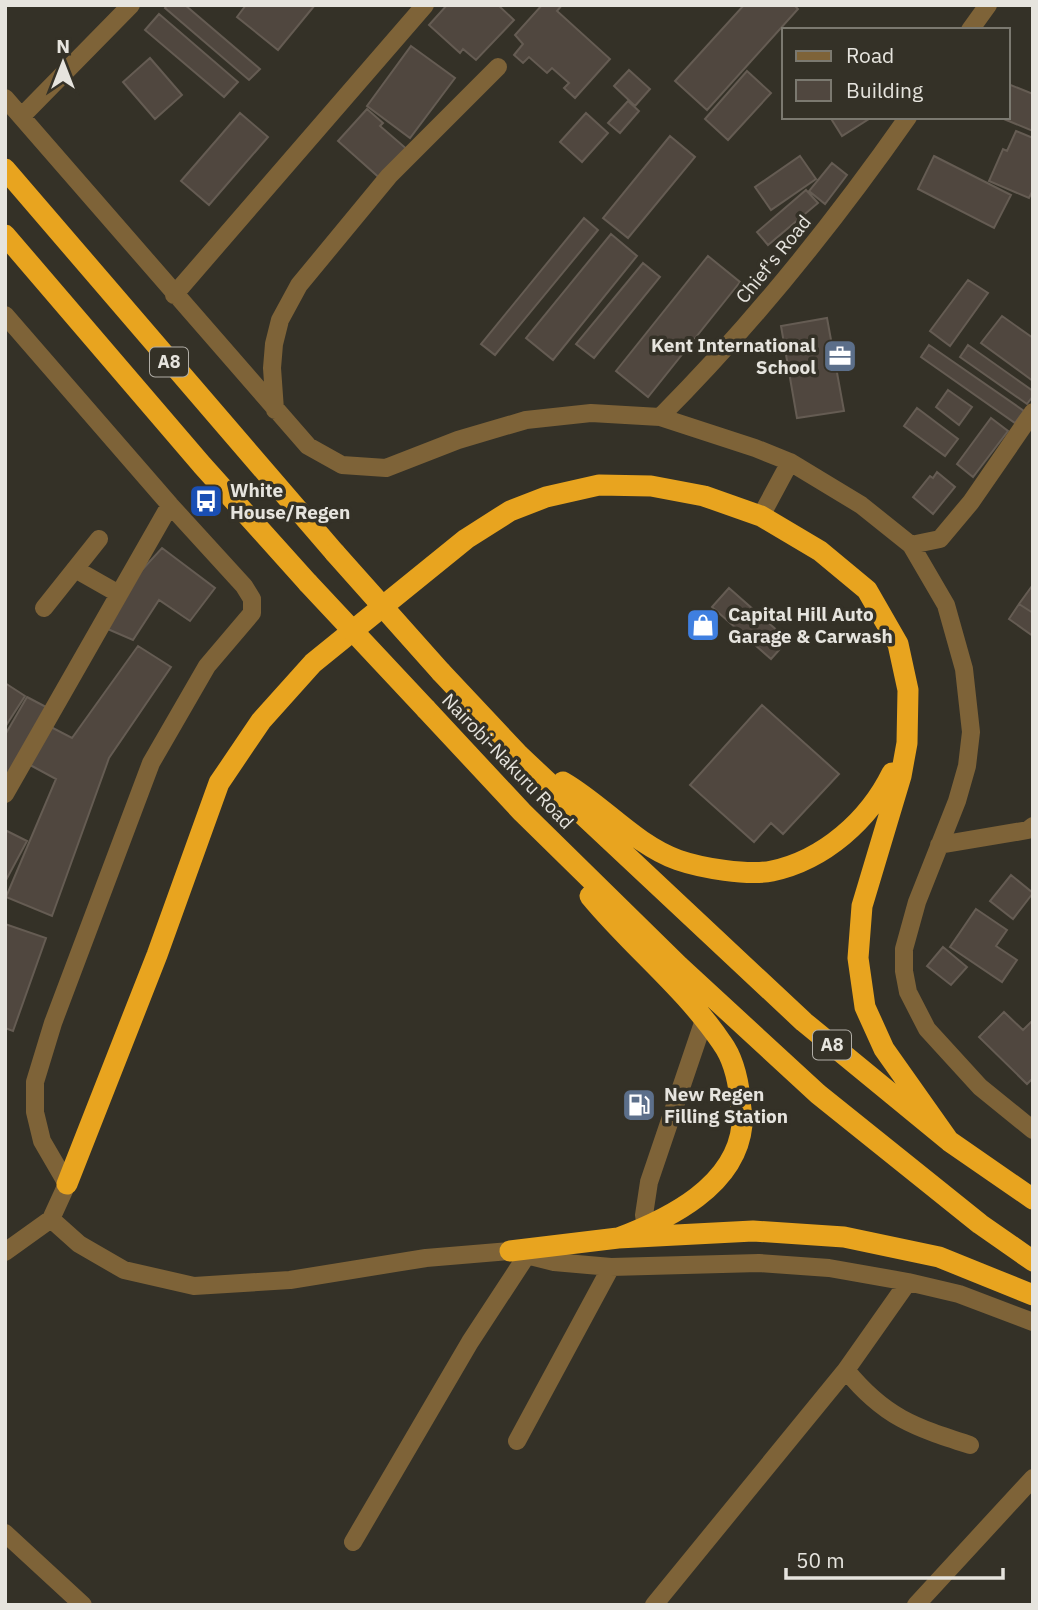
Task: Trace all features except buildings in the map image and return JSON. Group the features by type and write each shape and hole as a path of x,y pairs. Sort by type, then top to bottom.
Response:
{"highway":[{"name":"Nairobi-Nakuru Road","path":"5,169 335,553 519,755 804,1022 949,1141"},
{"name":"Nairobi-Nakuru Road","path":"5,235 202,465 522,812 679,966 818,1094 980,1224 1033,1261"},
{"path":"67,1184 157,955 219,783 261,721 313,663 466,540 510,511 546,497 599,485 651,486 704,496 761,516 820,551 867,590 898,644 908,690 907,743 901,776 862,906 858,958 865,1007 884,1049 949,1141"},
{"path":"519,755 578,791 637,838 677,859 725,871 771,872 812,856 848,833 883,793 907,743"},
{"path":"522,812 596,903 690,1001 724,1045 738,1080 742,1125 731,1160 709,1187 670,1216 618,1238"},
{"name":"A8","path":"949,1141 1033,1199"},
{"path":"518,1253 618,1238 753,1231 844,1237 939,1257 1033,1295"}],"street":[{"path":"22,116 131,5"},
{"path":"174,295 425,5"},
{"path":"971,28 988,5"},
{"path":"275,410 272,368 274,344 280,320 299,285 389,176 498,67"},
{"path":"5,97 307,446 342,466 386,468 458,440 526,420 591,413 660,417 790,462 861,505 911,545 946,605 964,669 971,732 967,766 957,801 917,902 904,949 908,992 927,1029 980,1087 1033,1130"},
{"name":"Chief's Road","path":"660,417 711,366 794,270 907,119"},
{"path":"5,315 244,586 252,599 252,614 207,666 151,763 53,1023 35,1082 35,1112 43,1141 67,1184 51,1219 5,1252"},
{"path":"911,545 940,540 971,502 1033,412"},
{"path":"761,516 790,462"},
{"path":"5,794 170,505"},
{"path":"44,608 99,540"},
{"path":"75,569 119,594"},
{"path":"939,845 1028,830 1033,826"},
{"path":"646,1228 645,1205 649,1182 704,1020"},
{"path":"51,1219 79,1244 124,1270 194,1286 290,1280 426,1258 518,1253 554,1262 611,1268 759,1263 829,1268 908,1282 960,1294 1033,1322"},
{"path":"353,1542 470,1342 518,1253"},
{"path":"517,1441 611,1268"},
{"path":"653,1605 846,1370 908,1282"},
{"path":"846,1370 865,1394 891,1415 925,1431 970,1445"},
{"path":"916,1605 1033,1478"},
{"path":"5,1533 83,1605"}],"place":[{"name":"Kent International School","path":"840,356"},
{"name":"White House/Regen","path":"206,501"},
{"name":"Capital Hill Auto Garage & Carwash","path":"703,625"},
{"name":"New Regen Filling Station","path":"639,1105"}]}
